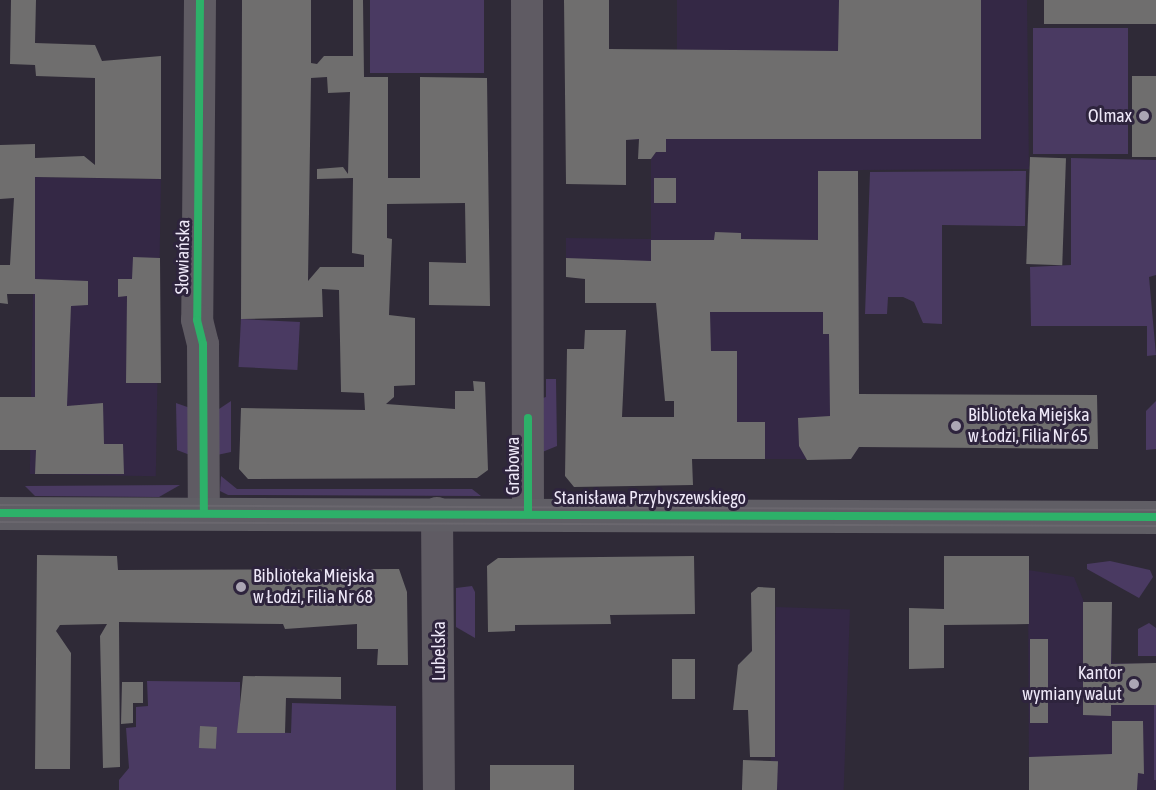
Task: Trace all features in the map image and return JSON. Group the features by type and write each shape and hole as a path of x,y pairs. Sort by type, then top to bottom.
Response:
{"street":[{"name":"Słowiańska","path":"200,0 197,320 203,344 204,513"},
{"name":"Grabowa","path":"527,0 528,513"},
{"name":"Stanisława Przybyszewskiego","path":"0,513 528,513 1156,517"},
{"name":"Lubelska","path":"437,513 439,790"}],"shaded area":[{"path":"370,0 484,0 484,73 370,73"},
{"path":"677,0 1027,0 1029,169 858,170 859,447 851,459 692,459 691,416 651,279 566,277 566,238 651,239 651,159 665,139 626,140 677,50"},
{"path":"1033,28 1128,28 1128,154 1033,154"},
{"path":"1071,158 1156,160 1156,275 1149,277 1156,355 1147,356 1147,326 1031,326 1030,267 1071,265"},
{"path":"1026,171 1025,226 942,225 942,324 923,323 914,302 903,297 888,297 887,314 865,314 870,172"},
{"path":"35,177 161,179 156,476 30,474"},
{"path":"241,319 300,322 297,370 238,367"},
{"path":"546,379 556,379 557,446 535,455 536,400 546,397"},
{"path":"231,401 231,452 217,455 216,411"},
{"path":"1156,401 1156,449 1146,450 1146,411"},
{"path":"176,403 193,409 195,457 177,450"},
{"path":"221,476 237,489 472,489 481,496 228,495 220,491"},
{"path":"180,485 159,497 35,496 25,486"},
{"path":"1110,561 1150,570 1153,577 1139,598 1087,569 1087,564"},
{"path":"1028,570 1074,577 1084,602 1112,602 1112,663 1156,664 1156,790 1029,790"},
{"path":"472,586 475,592 475,638 456,627 456,588"},
{"path":"776,607 850,610 844,790 770,790"},
{"path":"1149,623 1156,628 1156,656 1138,656 1138,629"},
{"path":"147,681 240,682 240,731 291,733 292,703 396,706 396,790 119,790 119,780 129,768 126,728 136,727 136,707 148,706"},
{"path":"1154,705 1156,705 1156,780 1154,780"}],"building":[{"path":"11,0 36,0 35,43 95,45 102,61 161,56 161,179 35,177 35,279 88,281 88,305 71,306 67,406 103,403 104,444 123,444 124,474 35,474 36,450 0,450 0,397 35,397 35,294 7,294 8,304 0,303 0,265 10,265 14,198 0,199 0,145 35,144 35,158 84,156 95,165 95,78 36,76 35,65 10,64"},
{"path":"242,0 311,0 311,63 317,64 324,56 353,56 353,0 363,0 364,77 388,77 388,178 420,178 420,77 487,78 490,306 429,305 429,262 466,263 465,203 387,204 387,238 392,239 389,315 415,318 415,385 394,386 394,397 386,404 455,409 455,391 474,391 473,381 485,382 488,470 477,478 248,479 239,469 241,408 365,410 364,393 341,392 339,290 322,289 323,317 241,319","holes":["327,77 328,93 350,92 348,174 343,167 317,169 317,179 353,178 352,253 364,255 364,267 320,267 308,281 311,78"]},
{"path":"564,0 609,0 609,49 838,51 839,0 981,0 981,139 666,139 666,152 656,152 651,159 638,159 639,139 626,140 626,185 566,184"},
{"path":"1044,0 1156,0 1156,24 1044,24"},
{"name":"Olmax","path":"1132,76 1156,76 1156,157 1132,157"},
{"path":"1030,157 1066,158 1062,265 1026,264"},
{"path":"818,171 858,171 859,394 1097,395 1098,449 859,447 851,459 807,460 799,446 798,418 830,416 829,334 823,334 823,312 710,312 711,351 737,351 737,422 765,422 765,459 692,459 693,485 574,487 565,476 567,349 584,349 585,330 626,330 622,417 674,417 674,401 665,401 656,303 585,303 585,279 566,277 566,258 651,261 651,240 714,240 715,232 741,233 741,239 818,240"},
{"path":"654,178 676,178 676,203 654,203"},
{"path":"133,257 160,258 161,383 126,383 127,296 118,297 118,279 132,279"},
{"path":"37,555 117,556 118,570 399,569 407,592 408,665 377,665 378,649 357,649 357,624 285,629 283,624 119,622 120,767 103,768 100,636 107,624 60,625 56,631 71,653 70,769 35,769"},
{"path":"694,556 695,614 610,615 611,624 515,625 515,631 488,632 487,566 498,558"},
{"path":"944,556 1029,556 1029,624 944,625 944,668 909,669 909,608 944,609"},
{"path":"758,587 775,588 775,757 750,757 748,710 733,710 738,665 752,651 751,593"},
{"path":"1083,602 1112,602 1111,664 1156,663 1156,705 1111,705 1111,716 1083,715"},
{"path":"1030,639 1048,639 1048,723 1030,723"},
{"path":"672,659 695,659 695,699 672,699"},
{"path":"243,676 341,677 341,699 286,698 285,733 237,733"},
{"path":"122,682 143,682 143,703 133,703 133,723 121,724"},
{"path":"1112,721 1143,721 1144,774 1138,773 1137,790 1029,790 1029,757 1112,754"},
{"path":"200,726 217,727 216,749 199,748"},
{"path":"743,760 778,761 777,790 742,790"},
{"path":"490,765 574,765 574,790 490,790"}],"tram line":[{"path":"0,505 1156,510"},
{"path":"0,522 1156,526"}],"cycle path":[{"path":"200,0 197,320 203,344 204,513"},
{"path":"528,418 528,513"},
{"path":"0,513 1156,517"}],"place":[{"name":"Olmax","path":"1144,116"},
{"name":"Biblioteka Miejska w Łodzi, Filia Nr 65","path":"956,426"},
{"name":"Biblioteka Miejska w Łodzi, Filia Nr 68","path":"241,587"},
{"name":"Kantor wymiany walut","path":"1134,684"}]}
